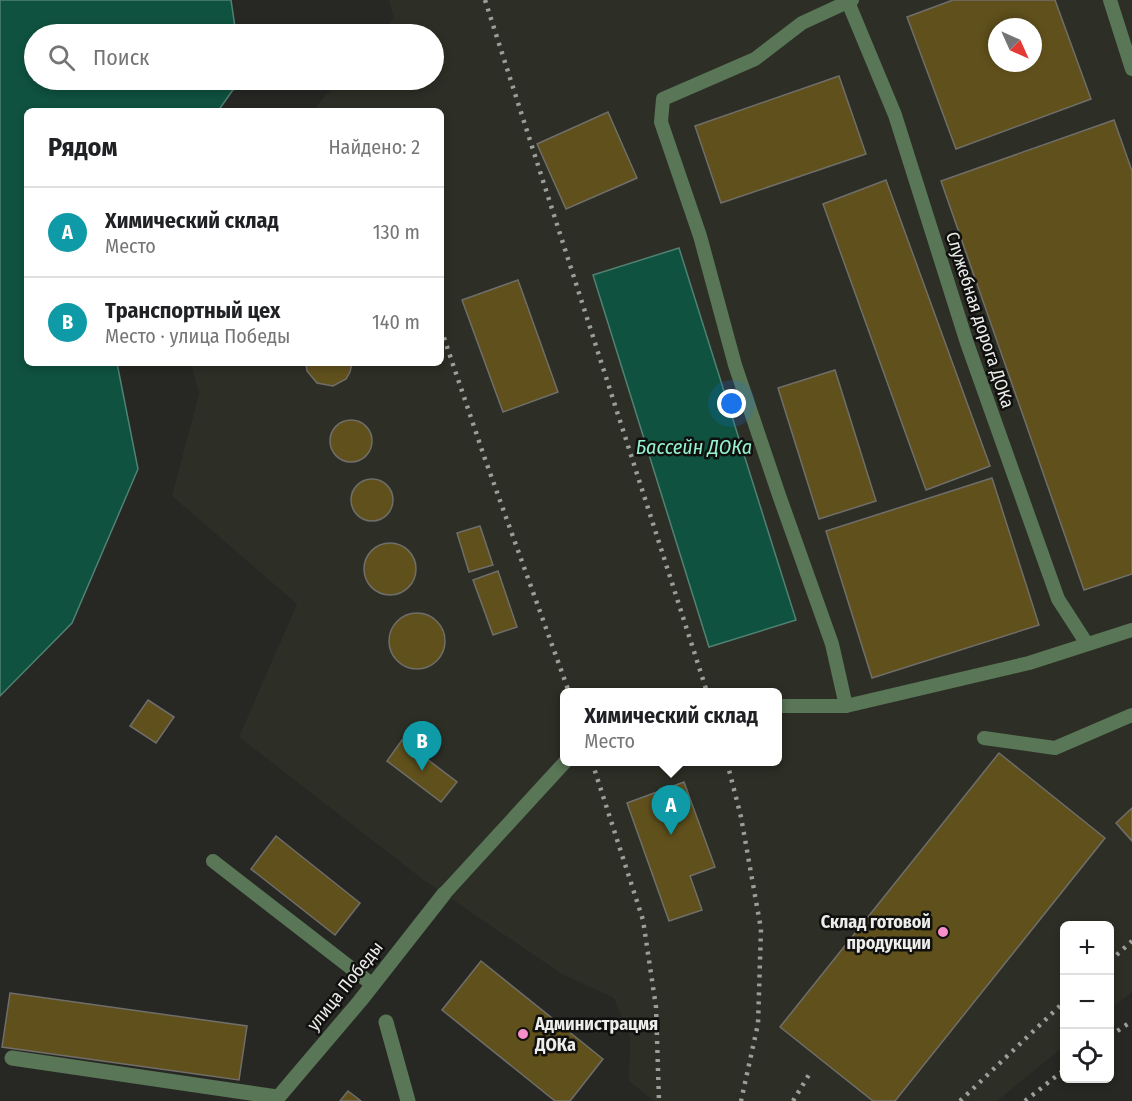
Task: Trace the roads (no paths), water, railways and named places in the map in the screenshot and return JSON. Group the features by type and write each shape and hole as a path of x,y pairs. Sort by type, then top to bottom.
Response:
{"street":[{"name":"улица Победы","path":"276,1099 373,986 444,894"},
{"path":"386,1022 408,1101"},
{"path":"12,1058 276,1099"}],"lane":[{"path":"1110,0 1132,69"},
{"path":"846,706 832,644 735,365 700,236 661,122 663,99 755,59 802,23 850,1"},
{"name":"Служебная дорога ДОКа","path":"850,1 895,115 967,343 1058,599 1087,644"},
{"path":"782,706 846,706 1029,663 1132,630"},
{"path":"984,738 1055,748 1132,715"},
{"path":"444,894 561,766"},
{"path":"213,861 373,986"}],"water":[{"path":"0,0 231,0 235,24 24,24 24,90 233,90 220,108 24,108 24,366 118,366 138,469 72,623 0,696"},
{"name":"Бассейн ДОКа","path":"679,248 796,620 709,647 593,275"}],"railway":[{"path":"485,0 706,688"},
{"path":"444,338 568,688"},
{"path":"593,766 643,920 656,1007 659,1101"},
{"path":"728,766 741,817 761,929 758,1024 741,1101"},
{"path":"1114,957 1132,941"},
{"path":"960,1101 1060,1006"},
{"path":"1114,1033 1132,1021"},
{"path":"793,1101 810,1073"},
{"path":"1025,1101 1060,1073"}],"place":[{"name":"Транспортный цех","path":"422,771"},
{"name":"Химический склад","path":"671,835"},
{"name":"Склад готовой продукции","path":"943,932"},
{"name":"Администрацмя ДОКа","path":"523,1034"}]}
